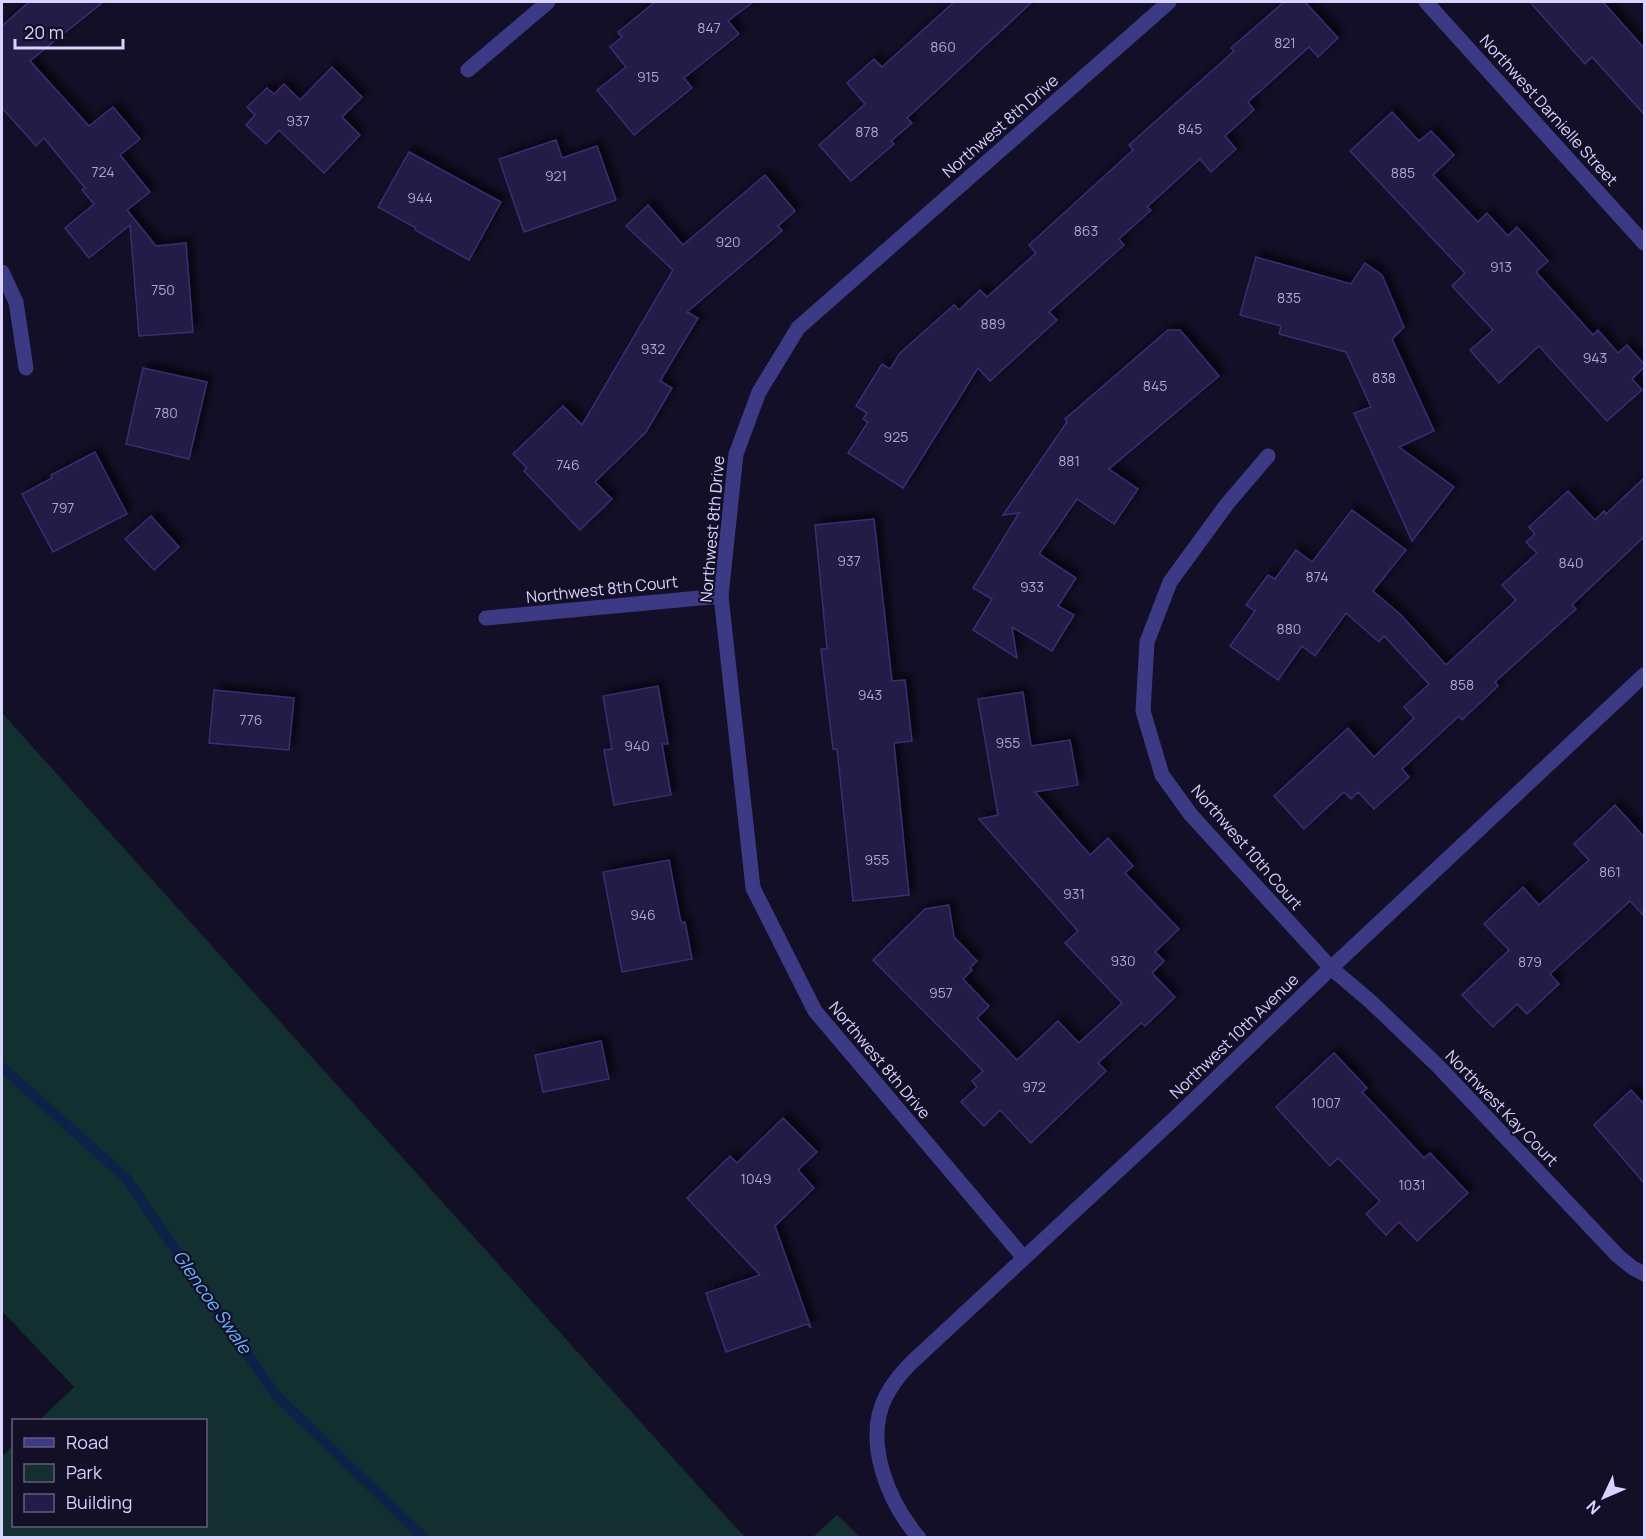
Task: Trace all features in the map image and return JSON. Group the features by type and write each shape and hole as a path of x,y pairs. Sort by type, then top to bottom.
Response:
{"street":[{"path":"468,70 548,2"},
{"name":"Northwest 8th Drive","path":"1024,1258 815,1011 753,888 721,596 736,454 759,392 798,328 1169,2"},
{"name":"Northwest Darnielle Street","path":"1426,2 1644,243"},
{"path":"2,272 16,302 26,368"},
{"name":"Northwest 10th Court","path":"1268,456 1227,504 1170,582 1148,642 1143,711 1162,775 1191,815 1331,968"},
{"name":"Northwest 8th Court","path":"486,618 721,596"},
{"name":"Northwest 10th Avenue","path":"919,1538 898,1509 879,1462 877,1440 885,1398 896,1379 1176,1118 1331,968 1644,675"},
{"name":"Northwest Kay Court","path":"1331,968 1370,1001 1438,1066 1618,1256 1644,1274"}],"green space":[{"path":"2,713 745,1537 2,1537 2,1457 12,1446 12,1527 207,1527 207,1419 41,1419 74,1387 2,1311"},
{"path":"837,1515 860,1537 813,1537"}],"building":[{"path":"29,2 103,2 30,61 89,126 113,107 140,139 120,155 150,192 127,210 156,246 186,243 193,332 139,336 130,225 89,258 65,228 94,204 82,190 85,188 44,138 36,146 2,108 2,26"},
{"path":"655,2 753,2 728,21 739,34 684,78 692,88 634,135 597,90 626,67 610,47 622,37 618,32"},
{"path":"954,2 1032,2 907,118 912,123 891,141 894,144 851,181 819,145 865,104 847,83 874,59 882,67"},
{"path":"1284,2 1305,2 1338,38 1318,57 1309,47 1248,102 1254,110 1225,136 1236,149 1211,172 1200,159 1147,207 1151,210 1119,239 1124,245 1049,312 1057,320 990,381 978,368 903,488 848,453 868,422 863,419 867,413 856,406 882,364 890,369 900,353 954,305 959,310 980,290 987,297 1036,253 1029,245 1133,150 1129,145 1234,51 1231,48"},
{"path":"1530,2 1603,2 1644,48 1644,114 1592,57 1585,64"},
{"path":"332,67 362,97 342,117 360,135 324,173 279,130 266,144 246,125 255,115 247,107 267,88 274,94 284,84 300,100"},
{"path":"1392,112 1419,141 1431,131 1454,155 1433,175 1478,222 1487,213 1508,236 1517,227 1548,261 1536,272 1593,335 1598,330 1618,353 1627,345 1644,364 1644,367 1632,379 1642,390 1607,421 1539,346 1499,383 1470,350 1493,330 1452,286 1465,273 1350,151"},
{"path":"556,140 562,158 597,146 616,200 524,232 499,159"},
{"path":"409,152 501,202 469,260 378,207"},
{"path":"765,175 795,211 778,226 782,231 687,312 698,318 660,381 672,388 646,432 595,482 612,499 580,530 524,471 527,468 513,454 563,406 582,425 673,270 626,226 648,205 683,245"},
{"path":"1256,257 1351,284 1365,263 1382,275 1404,327 1392,339 1434,431 1399,447 1454,487 1412,541 1354,413 1371,407 1346,352 1279,334 1281,326 1240,315"},
{"path":"1168,330 1180,330 1219,376 1109,469 1138,489 1114,524 1077,499 1039,554 1076,578 1058,606 1074,615 1052,651 1012,627 1017,658 973,630 992,599 973,588 1019,513 1003,515 1067,422 1065,419"},
{"path":"143,368 207,382 189,459 126,444"},
{"path":"95,452 127,514 53,552 22,494 52,478 51,475"},
{"path":"1644,478 1644,537 1572,605 1576,609 1495,682 1498,686 1462,720 1459,716 1402,769 1409,777 1374,809 1358,792 1351,799 1344,792 1304,829 1274,796 1348,728 1374,757 1414,718 1404,707 1429,684 1384,636 1379,642 1346,613 1315,656 1302,646 1278,680 1230,646 1255,611 1246,605 1268,575 1275,579 1296,550 1312,562 1352,510 1406,550 1373,591 1401,615 1446,665 1516,600 1502,585 1537,553 1526,542 1535,534 1529,527 1568,491 1595,520 1604,511 1606,514"},
{"path":"151,516 179,547 154,570 125,539"},
{"path":"874,519 892,681 905,680 912,741 894,743 909,895 853,901 837,749 833,749 821,649 827,649 815,525"},
{"path":"658,686 668,744 662,744 671,795 614,805 604,750 612,749 603,696"},
{"path":"214,690 294,698 289,750 209,743"},
{"path":"1023,692 1031,746 1070,740 1078,785 1035,792 1090,855 1108,838 1133,866 1125,873 1179,929 1155,952 1164,961 1152,973 1175,997 1145,1026 1141,1023 1098,1063 1106,1071 1031,1143 1000,1110 984,1126 961,1102 977,1087 972,1081 983,1071 873,960 925,909 949,905 954,937 977,961 963,979 989,1006 977,1018 1017,1060 1058,1021 1079,1043 1122,1003 1065,943 1078,931 979,819 998,815 978,699"},
{"path":"1615,805 1644,837 1644,916 1630,901 1550,974 1559,984 1527,1014 1517,1004 1493,1027 1462,995 1509,950 1484,924 1523,887 1539,905 1589,860 1574,844"},
{"path":"669,860 680,918 682,923 685,922 692,959 622,972 603,872"},
{"path":"601,1041 609,1079 543,1092 535,1055"},
{"path":"1334,1053 1367,1088 1362,1092 1424,1158 1430,1153 1468,1193 1417,1241 1399,1222 1386,1235 1366,1214 1380,1201 1338,1158 1330,1166 1276,1107"},
{"path":"1631,1090 1644,1104 1644,1183 1594,1125"},
{"path":"783,1118 817,1152 798,1170 814,1188 775,1226 811,1328 807,1324 726,1352 706,1293 760,1275 687,1198 730,1156 737,1163"}],"waterway":[{"name":"Glencoe Swale","path":"2,1067 126,1178 275,1394 424,1538"}]}
